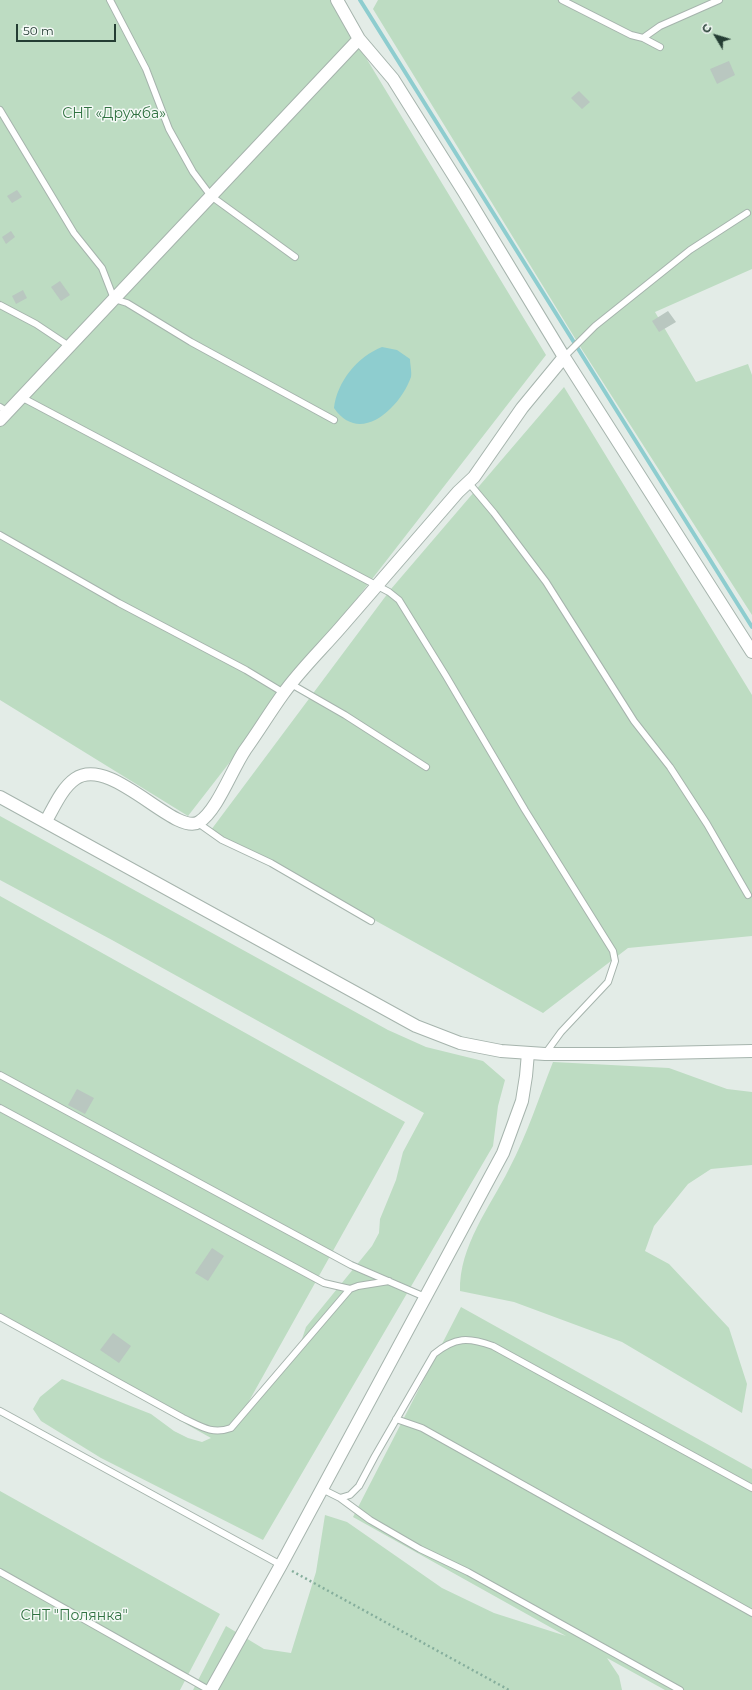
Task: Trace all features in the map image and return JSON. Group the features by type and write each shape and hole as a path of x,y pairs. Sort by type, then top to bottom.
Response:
{"street":[{"path":"338,0 359,39 392,79 468,198 752,652"},
{"path":"2,413 21,397 359,39"},
{"path":"46,821 66,788 75,779 84,775 96,775 132,789 180,822 191,825 207,815 216,802 234,766 288,689 458,492 474,477 522,408 567,355"},
{"path":"0,797 416,1026 437,1036 480,1048 545,1054 752,1051"},
{"path":"210,1690 281,1565 502,1152 522,1101 528,1053"}],"lane":[{"path":"110,0 146,69 170,129 193,172 211,196 295,257"},
{"path":"562,0 631,35 643,38 660,47"},
{"path":"643,38 660,26 719,0"},
{"path":"0,110 74,233 102,268 114,298 132,306 191,342 334,420"},
{"path":"567,355 595,326 690,250 747,213"},
{"path":"0,305 36,324 69,346"},
{"path":"21,397 376,586 390,592 399,600 446,676 525,810 613,951 615,961 608,982 561,1032 545,1054"},
{"path":"468,482 494,513 546,582 634,721 670,767 708,824 748,895"},
{"path":"0,535 119,603 246,670 345,715 426,767"},
{"path":"198,822 222,840 271,863 371,921"},
{"path":"0,1074 351,1265 425,1296"},
{"path":"0,1108 324,1283 350,1289"},
{"path":"0,1317 183,1418 210,1430 221,1432 231,1428 350,1289 358,1286 389,1281"},
{"path":"340,1498 350,1495 359,1486 434,1354 447,1344 464,1339 479,1341 493,1346 752,1488"},
{"path":"0,1411 281,1565"},
{"path":"396,1419 422,1428 752,1613"},
{"path":"322,1489 340,1498 370,1520 420,1549 475,1575 680,1690"},
{"path":"0,1572 210,1690"}],"path":[{"path":"281,1565 509,1690"}],"green space":[{"name":"СНТ «Дружба»","path":"0,0 331,0 546,355 188,816 0,700"},
{"path":"378,0 752,0 752,269 655,312 696,382 748,364 752,375 752,615 581,348 373,9"},
{"path":"564,387 752,695 752,936 628,948 543,1013 211,830 391,589"},
{"path":"0,816 388,1030 426,1047 483,1061 505,1080 498,1106 493,1146 263,1540 101,1458 41,1421 33,1409 40,1397 62,1379 151,1414 174,1431 188,1438 202,1442 211,1438 0,1320 0,896 405,1122 239,1419 297,1354 306,1327 372,1246 379,1233 380,1219 396,1180 403,1152 424,1113 112,940 0,880"},
{"path":"553,1062 669,1068 727,1089 752,1092 752,1165 711,1169 688,1184 654,1226 645,1251 669,1264 729,1328 747,1384 742,1413 622,1342 514,1302 460,1291 461,1274 470,1243 515,1156"},
{"path":"461,1307 752,1469 752,1690 665,1690 607,1658 619,1676 622,1690 193,1690 226,1626 264,1649 291,1653 316,1572 325,1515 347,1522 442,1588 494,1613 566,1636 353,1517"},
{"name":"СНТ \"Полянка\"","path":"0,1491 220,1614 180,1690 0,1690"}],"water":[{"path":"382,347 397,350 410,359 411,377 406,389 389,410 378,418 367,423 355,424 344,419 334,408 339,389 350,372 364,357"}],"building":[{"path":"729,61 735,75 717,84 710,69"},
{"path":"579,91 590,102 582,109 571,98"},
{"path":"17,190 22,197 12,203 7,196"},
{"path":"11,231 15,237 6,244 2,237"},
{"path":"60,281 70,295 61,301 51,287"},
{"path":"23,290 27,298 16,304 12,296"},
{"path":"668,311 676,322 659,332 652,321"},
{"path":"77,1089 94,1098 85,1114 68,1105"},
{"path":"212,1248 224,1256 208,1281 195,1273"},
{"path":"113,1333 131,1346 119,1363 100,1350"}],"waterway":[{"path":"360,0 752,627"}]}
